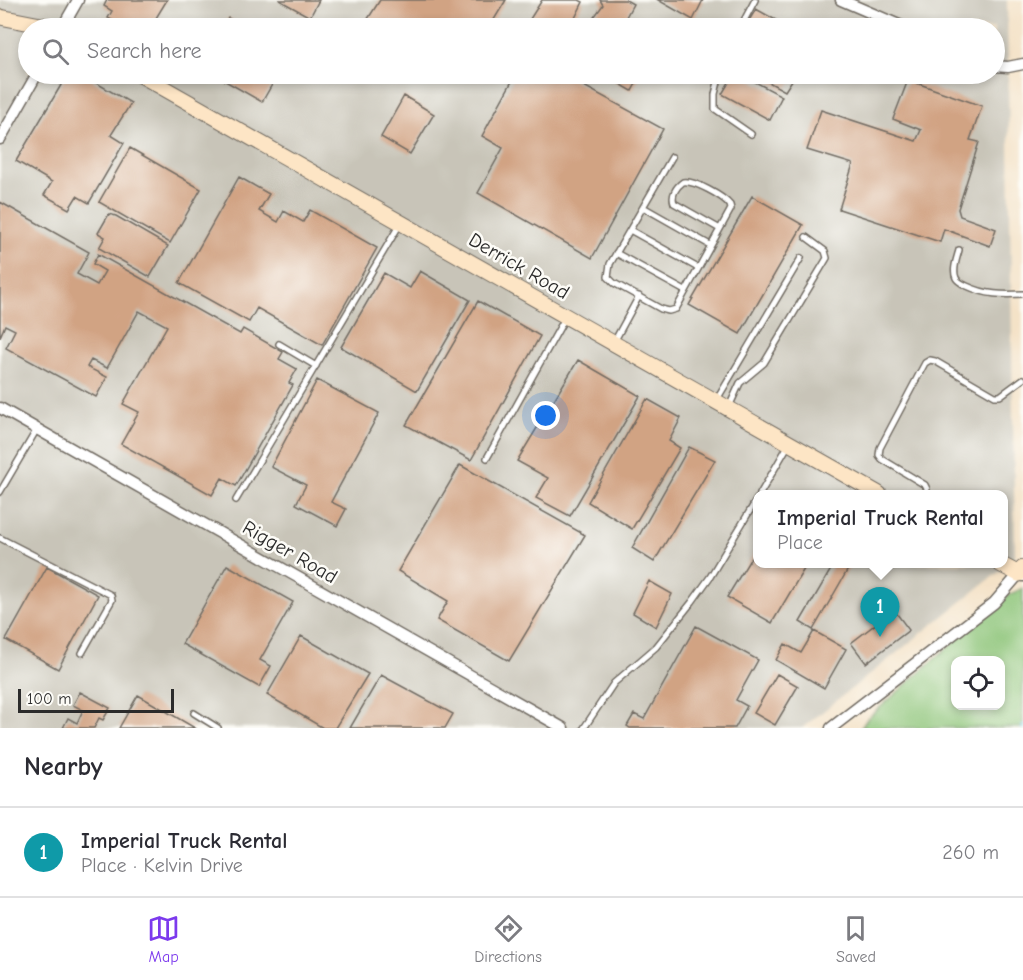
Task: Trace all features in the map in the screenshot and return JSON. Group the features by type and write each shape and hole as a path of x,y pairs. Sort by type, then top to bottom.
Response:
{"street":[{"path":"68,18 78,0"},
{"path":"841,0 883,18"},
{"path":"0,17 18,21"},
{"path":"1005,67 1023,64"},
{"path":"0,139 31,84"},
{"name":"Derrick Road","path":"157,84 870,490"},
{"name":"Rigger Road","path":"0,408 563,728"},
{"path":"831,728 994,603 1022,573 1008,567"}],"lane":[{"path":"745,18 755,0"},
{"path":"718,84 715,109 751,134"},
{"path":"672,157 616,254 608,269 608,277 614,283 661,309 669,311 676,309 710,245 720,229 731,209 729,202 686,181 680,184 673,195 674,203 720,229"},
{"path":"643,207 710,245"},
{"path":"236,500 401,223"},
{"path":"630,230 698,268"},
{"path":"722,406 740,383 764,363 827,258 825,250 806,237"},
{"path":"959,250 954,270 958,281 982,293 1023,294"},
{"path":"616,254 685,291"},
{"path":"722,406 801,258"},
{"path":"613,343 639,296"},
{"path":"487,458 566,317"},
{"path":"279,344 316,366"},
{"path":"927,490 925,485 879,455 880,448 925,363 930,360 935,361 995,396 1000,396 1023,379"},
{"path":"0,492 37,429"},
{"path":"763,490 789,444"},
{"path":"584,728 615,683 656,647 686,610 710,577 753,507"},
{"path":"0,538 111,595 112,600 82,653"},
{"path":"194,713 218,728"}],"shaded area":[{"path":"0,0 1007,0 1015,559 1008,565 1008,490 753,490 753,568 1004,568 802,728 0,728"}],"green space":[{"path":"1023,588 1023,728 861,728 867,719 1007,596"}],"building":[{"path":"107,0 167,0 156,18 108,18 112,11 104,6"},
{"path":"279,0 319,0 310,17"},
{"path":"380,0 506,0 495,18 368,18"},
{"path":"542,0 579,0 583,2 575,18 531,18"},
{"path":"600,0 626,0 633,4 625,18 593,18 603,5"},
{"path":"658,0 703,0 694,18 690,18"},
{"path":"756,9 772,18 750,18"},
{"path":"62,84 98,84 131,103 111,135 124,143 89,203 77,196 69,209 44,195 52,182 16,161"},
{"path":"230,84 272,84 262,102"},
{"path":"511,84 580,84 663,129 592,258 478,193 503,148 482,136"},
{"path":"620,84 636,84 632,91"},
{"path":"728,84 759,84 782,96 770,120 722,94"},
{"path":"772,84 790,84 785,91"},
{"path":"906,84 919,84 982,106 970,140 979,142 958,209 960,216 996,229 990,246 944,229 940,242 839,209 853,164 807,150 821,110 916,141 921,130 893,119"},
{"path":"404,96 434,114 410,154 381,137"},
{"path":"130,148 201,189 170,243 99,202"},
{"path":"239,177 269,194 259,211 278,222 284,211 303,222 310,210 377,248 322,345 257,308 249,322 179,283"},
{"path":"752,196 803,225 740,334 689,305"},
{"path":"0,202 89,252 77,274 97,285 105,271 93,264 98,254 240,334 243,329 283,352 279,359 297,369 289,383 293,385 236,486 222,478 212,495 121,444 139,412 123,404 167,326 139,311 107,368 91,360 87,367 107,377 96,397 6,348 15,330 5,325 0,337"},
{"path":"109,214 168,246 150,277 99,248 105,237 98,233"},
{"path":"420,271 470,300 417,391 341,347 384,273 410,288"},
{"path":"478,301 540,336 471,460 406,425"},
{"path":"578,360 640,396 570,516 536,498 548,478 517,461"},
{"path":"317,380 379,413 331,502 346,509 337,526 296,504 306,485 271,467"},
{"path":"647,399 681,418 669,441 680,448 632,529 588,502"},
{"path":"689,447 715,460 654,562 632,548"},
{"path":"460,465 585,535 509,661 437,620 448,601 398,571"},
{"path":"753,555 753,568 805,568 772,623 727,597"},
{"path":"227,565 293,602 260,660 271,666 259,687 182,644"},
{"path":"47,567 98,595 58,669 6,640"},
{"path":"832,568 849,568 813,630 800,622"},
{"path":"649,581 672,594 656,627 633,613"},
{"path":"894,610 909,630 866,663 851,643"},
{"path":"696,626 758,660 736,700 747,706 735,728 630,728 627,726 634,714 644,719"},
{"path":"814,631 846,649 824,688 776,660 785,644 801,653"},
{"path":"301,636 368,674 335,728 323,728 267,695"},
{"path":"777,674 798,686 775,725 754,713"},
{"path":"381,675 453,714 445,728 350,728"},
{"path":"80,692 110,708 103,720 99,718 94,728 63,728 68,718 77,723 83,710 73,705"},
{"path":"138,695 195,728 119,728"}],"place":[{"name":"Imperial Truck Rental","path":"880,637"}]}
